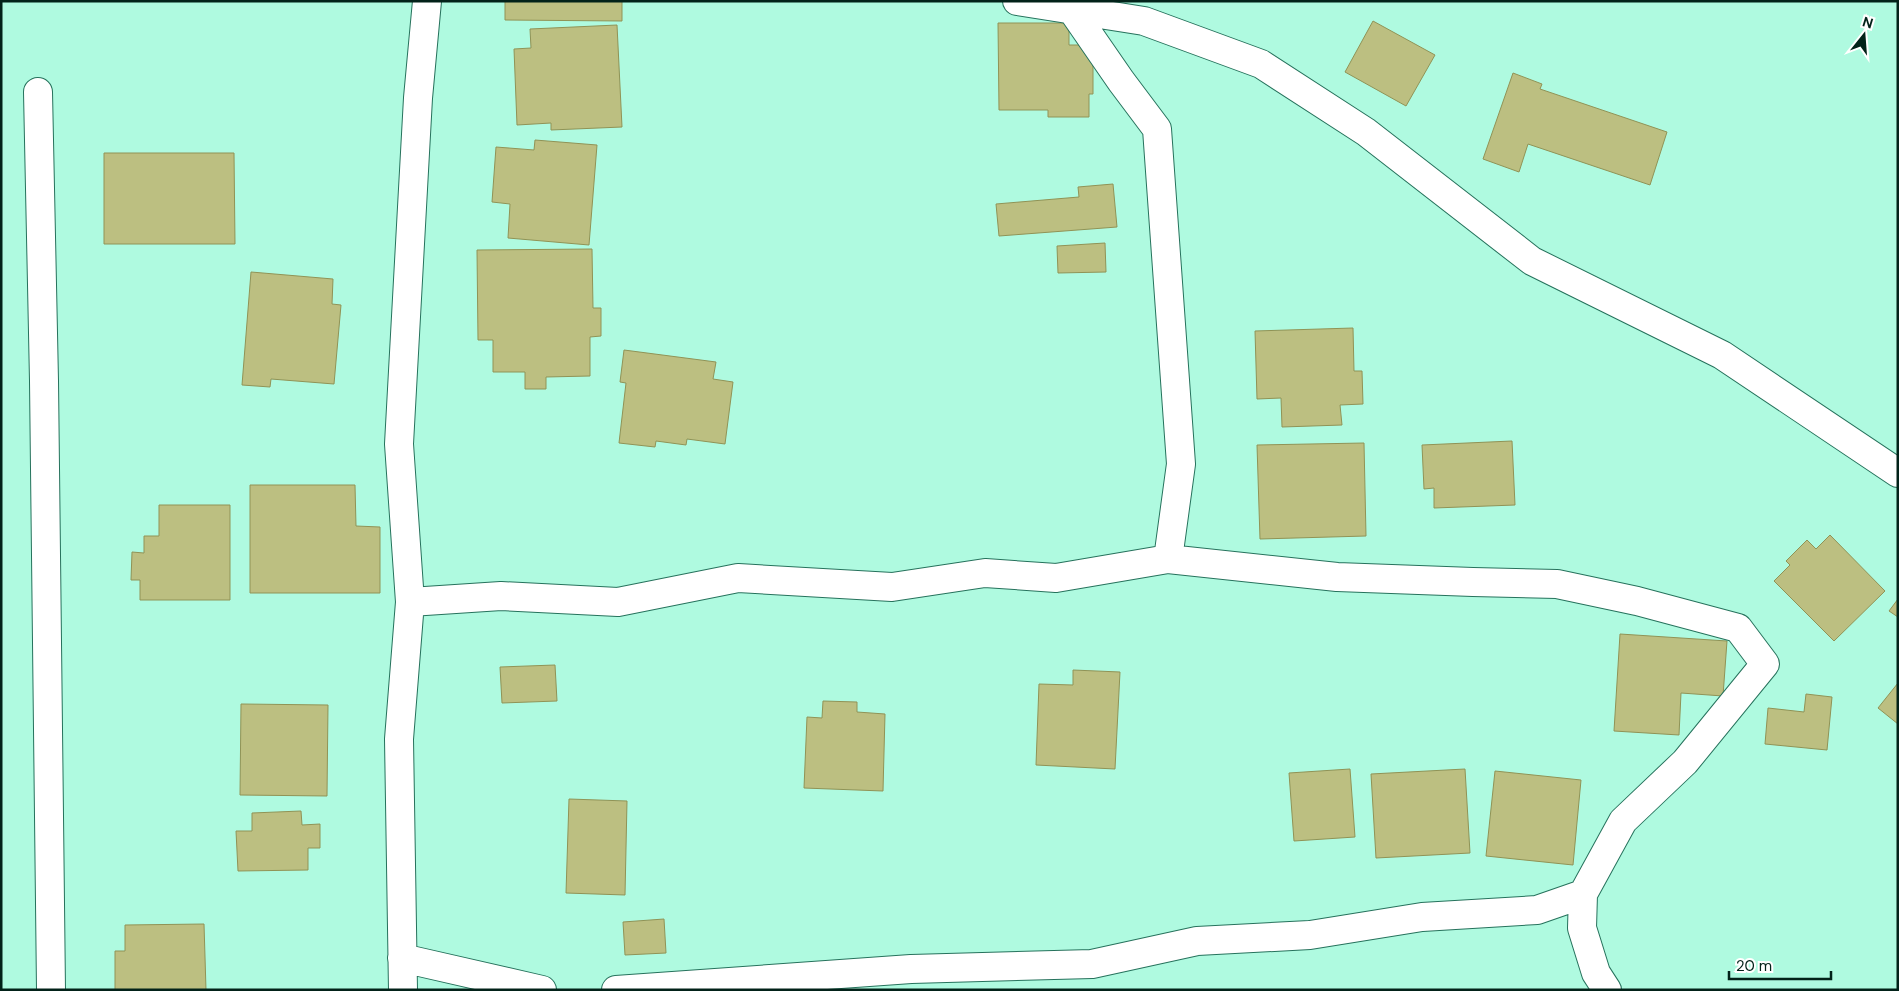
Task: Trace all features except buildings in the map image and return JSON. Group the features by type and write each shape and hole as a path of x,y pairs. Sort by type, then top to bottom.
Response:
{"street":[{"path":"403,990 398,739 410,602 399,444 418,98 427,1"},
{"path":"1017,1 1144,21 1262,64 1366,132 1532,261 1722,355 1898,473"},
{"path":"1072,10 1157,129 1181,464 1168,559"},
{"path":"38,92 44,381 50,990"},
{"path":"410,602 501,596 618,602 738,578 892,588 985,573 1056,578 1168,559 1337,577 1557,584 1637,600 1738,628 1765,664 1685,762 1623,820 1583,894 1582,928 1596,973 1606,990"},
{"path":"616,990 911,969 1092,964 1197,941 1310,935 1422,917 1537,910 1583,894"},
{"path":"402,958 542,990"}]}
